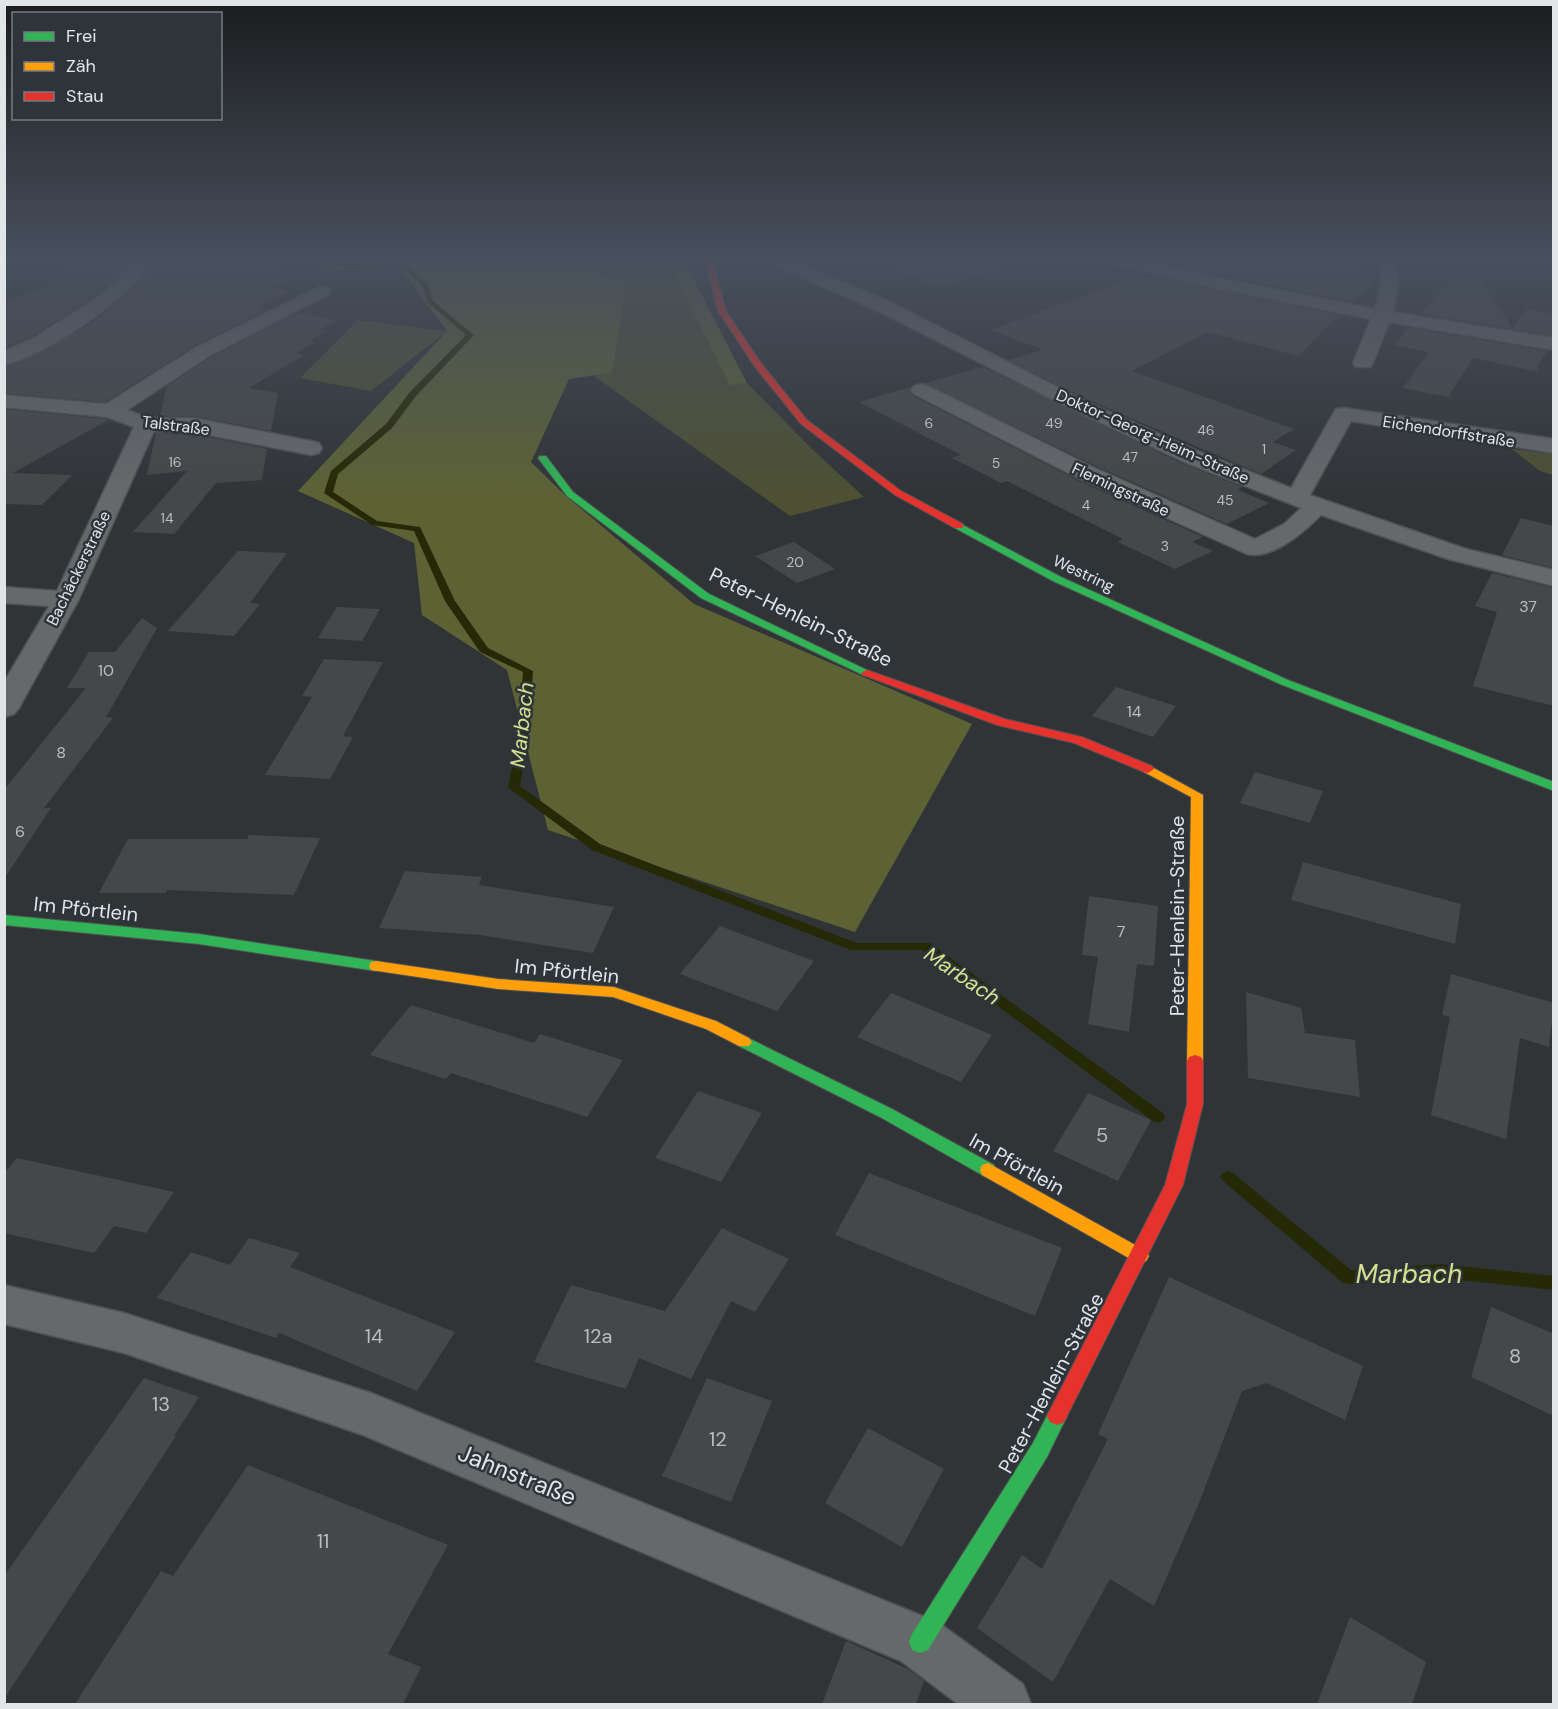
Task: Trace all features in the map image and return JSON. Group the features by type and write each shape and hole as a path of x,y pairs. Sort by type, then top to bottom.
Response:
{"street":[{"path":"4,359 52,335"},
{"path":"111,411 202,352 236,335"},
{"name":"Westring","path":"738,335 758,365 804,422 898,493 1057,579 1284,682 1554,787"},
{"name":"Doktor-Georg-Heim-Straße","path":"940,335 1076,404 1192,457 1307,502 1457,554 1554,578"},
{"path":"1363,363 1374,335"},
{"path":"1493,335 1554,344"},
{"name":"Flemingstraße","path":"921,390 1020,442 1156,506 1256,549 1293,529 1307,502"},
{"name":"Talstraße","path":"4,401 111,411 146,424 194,425 311,448"},
{"name":"Eichendorffstraße","path":"1307,502 1344,414 1554,446"},
{"name":"Bachäckerstraße","path":"4,708 66,599 146,424"},
{"name":"Peter-Henlein-Straße","path":"543,458 570,494 705,596 878,678 1001,722 1078,740 1150,770 1197,795 1195,1104 1174,1185 1040,1450 920,1642"},
{"path":"4,595 66,599"},
{"name":"Im Pförtlein","path":"4,920 199,939 498,984 614,992 711,1024 886,1113 1140,1256"},
{"name":"Jahnstraße","path":"4,1304 124,1333 370,1415 920,1642 1003,1704"}],"green space":[{"path":"343,335 442,335 371,391 300,378"},
{"path":"444,335 619,335 612,373 569,379 531,462 565,495 694,604 972,724 855,932 548,830 507,670 422,615 414,543 298,491"},
{"path":"604,335 705,335 730,384 747,383 812,449 864,497 790,516 594,376 612,373"},
{"path":"704,335 722,335 747,383 730,385"},
{"path":"1512,449 1553,454 1553,475 1540,471"}],"building":[{"path":"4,335 35,335 33,336 4,348"},
{"path":"71,335 217,335 194,346 105,402 4,393 4,367 46,350"},
{"path":"254,335 320,335 309,341 315,342 295,354 304,355 249,388 278,393 271,431 194,416 160,416 167,386 210,358"},
{"path":"1003,335 1203,335 1132,371 1294,429 1273,442 1296,450 1261,474 1084,398 1008,360 1043,350"},
{"path":"1218,335 1319,335 1298,356"},
{"path":"1403,335 1450,335 1547,351 1537,367 1540,372 1473,358 1448,397 1403,388 1429,352 1394,345"},
{"path":"983,367 1183,464 1242,487 1238,490 1269,503 1227,524 1096,466 925,383"},
{"path":"910,387 909,390 913,396 1077,480 1203,537 1192,542 1213,551 1175,569 1118,542 1123,539 1007,481 1001,483 952,458 961,455 859,402"},
{"path":"4,409 108,420 13,473 72,475 42,505 4,504"},
{"path":"156,433 194,434 267,449 262,480 216,483 174,534 133,532 187,471 147,475"},
{"path":"1521,518 1554,526 1554,568 1502,555"},
{"path":"794,542 835,569 797,583 755,556"},
{"path":"238,551 287,553 250,603 260,604 234,636 168,631"},
{"path":"1492,573 1554,588 1554,706 1473,686 1497,612 1475,606"},
{"path":"337,607 380,609 362,641 318,638"},
{"path":"142,618 157,628 106,717 113,718 44,808 51,808 4,879 4,790 86,688 67,688 89,652 115,652"},
{"path":"324,659 383,662 343,736 353,737 330,779 265,775 312,697 302,696"},
{"path":"1116,687 1176,706 1153,737 1092,716"},
{"path":"1255,772 1323,791 1310,823 1240,803"},
{"path":"249,835 320,838 294,895 167,890 166,893 99,893 128,839 247,839"},
{"path":"1303,862 1461,904 1455,944 1291,900"},
{"path":"405,871 482,877 479,885 614,907 593,953 480,935 379,928"},
{"path":"1089,896 1158,906 1154,966 1137,964 1129,1032 1088,1024 1098,957 1082,955"},
{"path":"720,926 814,961 777,1011 680,974"},
{"path":"1451,974 1554,1003 1549,1047 1520,1038 1506,1139 1431,1115 1450,1017 1442,1015"},
{"path":"1246,992 1301,1008 1305,1033 1355,1040 1360,1097 1248,1078"},
{"path":"891,993 992,1035 961,1082 857,1037"},
{"path":"411,1005 534,1043 540,1034 623,1060 587,1117 451,1073 446,1079 370,1055"},
{"path":"698,1091 762,1113 721,1182 655,1158"},
{"path":"1088,1093 1151,1120 1118,1181 1053,1151"},
{"path":"17,1158 174,1192 146,1233 114,1226 94,1253 4,1233 4,1173"},
{"path":"869,1173 1062,1248 1035,1316 835,1235"},
{"path":"722,1228 789,1259 755,1312 731,1301 691,1379 639,1358 626,1389 534,1362 571,1285 665,1311"},
{"path":"249,1238 300,1253 290,1267 455,1332 417,1391 279,1333 276,1338 157,1298 191,1252 230,1265"},
{"path":"1169,1277 1363,1366 1345,1420 1267,1383 1242,1391 1199,1503 1154,1606 1110,1579 1053,1682 977,1628 1022,1555 1042,1569 1108,1439 1098,1434"},
{"path":"1491,1307 1554,1334 1554,1416 1471,1377"},
{"path":"144,1378 199,1397 174,1436 176,1436 4,1699 4,1576"},
{"path":"707,1378 772,1401 731,1502 662,1476"},
{"path":"868,1428 944,1469 902,1547 825,1503"},
{"path":"248,1465 448,1545 388,1654 421,1667 403,1704 75,1704 161,1571 173,1576"},
{"path":"1350,1617 1426,1662 1412,1704 1317,1704"},
{"path":"846,1641 908,1669 924,1681 916,1704 822,1704"}],"waterway":[{"name":"Marbach","path":"470,335 413,394 389,426 334,473 328,493 375,523 417,529 450,601 484,650 528,671 524,732 514,787 596,847 856,947 925,946 1158,1117"},
{"name":"Marbach","path":"1228,1177 1348,1277 1441,1271 1554,1283"}],"traffic: fast":[{"path":"543,458 570,494 705,596 867,673"},
{"path":"959,526 1057,579 1284,682 1554,787"},
{"path":"4,920 199,939 376,966"},
{"path":"744,1042 886,1113 988,1170"},
{"path":"920,1642 1040,1450 1057,1416"}],"traffic: slow":[{"path":"1148,769 1197,795 1195,1061"},
{"path":"376,966 498,984 614,992 711,1025 744,1042"},
{"path":"988,1170 1140,1256"}],"traffic: jam":[{"path":"738,335 758,365 804,422 898,493 959,526"},
{"path":"867,673 1001,722 1078,740 1148,769"},
{"path":"1057,1416 1174,1185 1195,1104 1195,1061"}]}
